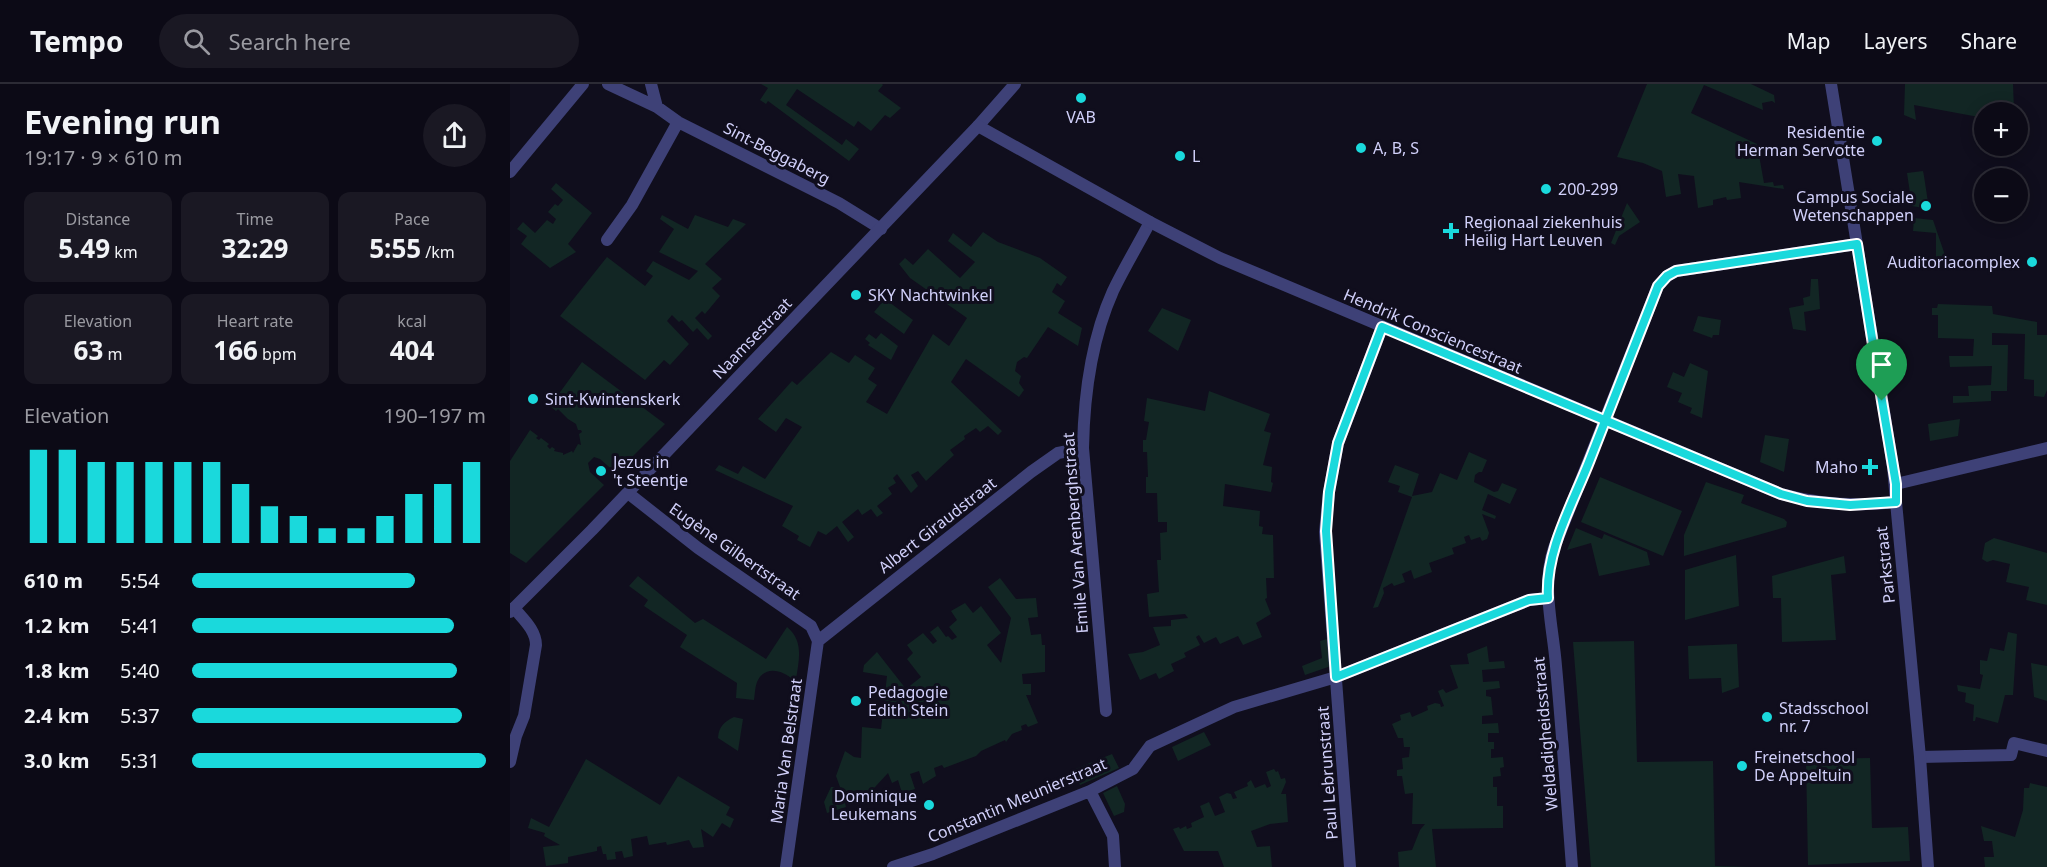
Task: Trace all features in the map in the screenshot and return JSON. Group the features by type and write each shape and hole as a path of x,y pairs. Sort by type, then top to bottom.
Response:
{"street":[{"path":"510,172 583,84"},
{"name":"Sint-Beggaberg","path":"608,84 657,107 678,122 839,203 881,229"},
{"path":"651,84 657,107"},
{"name":"Naamsestraat","path":"512,610 628,493 881,229 1015,84"},
{"name":"Parkstraat","path":"1831,84 1896,484 1928,867"},
{"path":"607,240 632,205 678,122"},
{"name":"Hendrik Consciencestraat","path":"978,126 1150,222 1220,258 1781,494 1807,501 1850,505 1896,502"},
{"name":"Emile Van Arenberghstraat","path":"1106,711 1083,448 1083,410 1087,382 1104,315 1150,222"},
{"name":"Weldadigheidsstraat","path":"1572,867 1555,652 1548,598 1550,561 1658,286 1667,276 1681,270 1857,244"},
{"name":"Paul Lebrunstraat","path":"1350,867 1326,531 1329,492 1338,443 1382,327"},
{"name":"Albert Giraudstraat","path":"818,641 1049,459 1058,453 1083,448"},
{"path":"1896,484 2047,448"},
{"name":"Eugène Gilbertstraat","path":"628,493 698,548 811,626 818,641"},
{"name":"Constantin Meunierstraat","path":"893,867 933,854 1090,791 1133,769 1150,746 1234,707 1336,677 1529,600 1548,598"},
{"path":"510,762 516,736 524,716 536,645 536,637 530,627 512,610"},
{"name":"Maria Van Belstraat","path":"786,867 818,641"},
{"path":"1920,757 2011,755 2014,743 2047,751"},
{"path":"1090,791 1113,836 1115,867"}],"green space":[{"path":"761,84 882,84 878,91 901,108 890,118 885,115 871,131 858,121 854,127 797,89 786,105 842,145 846,139 859,149 849,161 768,101 766,104 760,100 768,88"},
{"path":"1647,84 1751,84 1774,95 1775,103 1772,101 1762,103 1763,110 1704,85 1691,113 1757,144 1764,183 1773,182 1774,186 1783,185 1784,189 1739,182 1741,198 1727,200 1726,197 1713,200 1713,205 1698,208 1694,176 1678,174 1681,194 1666,197 1662,171 1643,163 1617,157"},
{"path":"1905,84 2013,84 2014,102 1974,102 1974,116 1914,105 1916,120 1904,115"},
{"path":"1923,171 1929,209 1912,206 1907,173"},
{"path":"556,183 592,213 568,244 576,252 550,268 521,244 527,236 517,229 523,222 535,233 547,220 553,224 556,219 548,212 555,204 558,206 563,200 551,189"},
{"path":"1627,203 1640,222 1619,236 1615,245 1611,243"},
{"path":"662,215 688,229 695,215 728,227 733,219 746,224 705,264 722,279 712,288 720,296 705,314 702,311 695,318 712,336 708,340 697,328 693,332 682,320 679,322 672,315 667,321 689,344 670,365 664,360 645,380 560,316 607,257 645,286 653,276 646,271 653,261 689,280 698,271 659,252 674,229 660,219"},
{"path":"1914,218 1933,220 1948,264 1936,263 1936,233 1913,231"},
{"path":"983,232 998,242 1040,258 1067,277 1061,286 1057,283 1052,292 1065,301 1058,313 1082,328 1078,346 1048,327 1027,358 1024,357 1017,362 1015,371 1021,376 1019,383 1024,390 1019,397 966,359 951,382 1002,431 998,435 988,426 980,432 976,428 964,436 965,439 950,450 954,455 926,481 918,471 911,475 918,486 911,493 897,474 893,478 896,483 888,488 892,494 877,506 883,513 877,517 871,509 862,515 858,509 842,522 854,537 848,542 837,526 826,535 818,531 810,547 797,540 799,536 782,526 793,506 715,470 719,465 738,474 743,466 765,479 802,427 786,418 776,432 758,419 792,381 797,385 831,352 849,363 855,355 875,368 868,379 877,385 866,402 887,414 933,334 949,346 967,318 910,278 899,264 905,258 913,265 928,249 960,278 975,262 948,241 953,233 971,247"},
{"path":"1811,279 1818,279 1820,309 1804,312 1806,331 1793,329 1789,308 1804,305 1803,298 1810,296"},
{"path":"885,299 913,320 904,334 874,312"},
{"path":"1938,304 1992,306 1993,314 2037,322 2037,335 2047,335 2047,390 2044,397 2034,396 2034,380 2024,379 2025,334 1992,333 1992,345 2008,345 2007,391 1991,391 1991,401 1953,403 1953,396 1969,396 1968,386 1991,385 1992,366 1950,367 1949,356 1973,356 1974,339 1938,338 1938,315 1932,315 1932,308 1937,308"},
{"path":"1162,308 1191,320 1178,351 1148,331"},
{"path":"1698,316 1721,320 1719,335 1713,335 1712,338 1693,331"},
{"path":"881,333 898,346 891,360 868,345 870,343 865,339 869,334 876,339"},
{"path":"582,362 665,424 616,473 600,459 594,457 588,463 590,472 604,485 526,563 510,553 510,461 530,430 538,436 536,438 539,440 541,438 549,444 547,446 550,449 552,447 554,451 563,453 563,455 572,451 573,453 578,444 581,445 579,434 581,430 578,430 576,424 558,409 556,411 550,406"},
{"path":"1690,363 1708,371 1702,418 1690,413 1692,408 1678,402 1682,393 1667,387 1673,372 1684,377"},
{"path":"1209,391 1270,414 1264,431 1271,433 1263,465 1272,467 1271,492 1225,484 1223,506 1260,511 1259,526 1263,527 1262,534 1273,535 1274,578 1266,578 1267,598 1265,599 1271,614 1256,623 1262,637 1243,645 1238,636 1220,644 1216,637 1204,643 1199,635 1196,637 1200,645 1184,653 1186,657 1171,664 1174,671 1159,679 1156,673 1140,680 1128,654 1143,652 1160,645 1153,627 1171,626 1171,620 1188,618 1185,614 1149,617 1147,594 1159,592 1157,560 1161,560 1160,533 1167,532 1167,522 1158,522 1157,493 1146,493 1147,452 1143,452 1143,440 1146,440 1149,422 1144,421 1147,398 1205,411"},
{"path":"1960,419 1958,436 1930,441 1928,424"},
{"path":"1765,435 1789,439 1784,472 1760,462"},
{"path":"1469,452 1487,460 1482,472 1475,475 1474,482 1494,492 1498,491 1502,483 1517,489 1510,504 1488,494 1482,510 1496,516 1495,519 1482,514 1489,533 1487,539 1482,541 1480,537 1471,540 1469,535 1464,537 1466,543 1452,548 1454,554 1429,563 1432,572 1414,579 1411,570 1402,574 1405,582 1394,586 1392,583 1383,588 1384,593 1378,607 1373,608 1412,497 1398,492 1400,486 1388,482 1395,465 1419,474 1412,496 1432,492 1440,473 1457,480"},
{"path":"1600,477 1682,511 1663,556 1581,522"},
{"path":"1706,482 1744,495 1741,503 1784,519 1787,522 1786,527 1684,556 1684,535"},
{"path":"1576,528 1602,539 1604,534 1647,552 1650,565 1599,576 1591,543 1567,550"},
{"path":"1994,538 2047,553 2047,605 2026,600 2029,587 2006,582 2010,564 1993,560 1987,562 1982,559 1985,543"},
{"path":"1736,555 1739,606 1685,620 1685,570"},
{"path":"1844,556 1846,573 1831,575 1836,640 1782,642 1781,598 1773,598 1772,576"},
{"path":"638,576 695,623 703,619 766,659 787,627 796,638 798,645 796,679 793,680 780,672 766,672 757,682 754,700 736,698 737,683 680,647 687,635 644,606 648,600 629,586"},
{"path":"1000,578 1016,599 1036,598 1038,617 1028,618 1031,635 1041,634 1042,645 1045,645 1045,672 1022,674 1023,684 1031,684 1031,695 1026,695 1038,723 1028,727 1026,724 1021,726 1022,730 1012,734 1006,742 1005,740 981,751 976,756 944,768 942,765 934,768 936,776 923,784 919,771 910,774 915,789 902,793 898,780 892,783 888,773 863,800 854,802 850,790 842,792 846,807 827,813 824,802 831,787 840,787 836,776 845,751 854,757 861,758 862,727 881,729 887,676 863,672 864,665 877,652 906,689 921,677 907,659 913,653 907,645 923,633 933,644 937,641 930,632 938,626 946,637 952,640 957,637 949,627 957,620 951,611 965,603 973,613 981,606 1001,633 987,645 1001,663 1011,618 988,587"},
{"path":"2008,632 2017,634 2013,695 2005,695 1998,723 1976,717 1973,721 1974,705 1965,702 1966,693 1958,691 1957,685 1980,689 1983,675 1980,674 1980,660 1987,661 1990,648 2004,651"},
{"path":"1327,639 1331,666 1305,675 1302,666 1322,658 1320,641"},
{"path":"1634,641 1637,762 1713,761 1715,866 1752,867 1591,867 1573,642"},
{"path":"1737,644 1739,687 1722,693 1721,678 1689,679 1688,646"},
{"path":"1487,646 1489,662 1504,661 1505,668 1482,670 1483,682 1499,681 1500,688 1486,690 1486,696 1491,697 1493,715 1482,716 1482,724 1498,723 1499,733 1488,733 1488,742 1494,742 1491,758 1503,757 1504,767 1500,768 1501,776 1493,777 1493,787 1497,787 1497,806 1503,806 1503,828 1432,829 1436,867 1399,867 1398,852 1412,850 1425,824 1412,824 1413,793 1405,794 1402,776 1397,776 1397,770 1403,769 1402,758 1409,757 1410,747 1404,747 1403,738 1398,738 1392,724 1401,720 1400,715 1410,712 1412,717 1428,710 1427,706 1435,703 1440,704 1441,707 1444,706 1438,691 1443,689 1446,693 1458,688 1450,665 1469,664 1467,654"},
{"path":"2031,663 2047,666 2047,701 2034,697"},
{"path":"734,717 743,719 738,751 718,738 723,725"},
{"path":"1204,732 1211,745 1178,761 1172,747"},
{"path":"1112,754 1119,768 1080,785 1073,770"},
{"path":"1870,758 1872,828 1908,827 1910,861 1808,865 1806,759"},
{"path":"586,759 660,805 678,776 730,807 726,815 734,819 730,828 722,823 713,837 701,829 704,847 693,848 689,840 667,845 666,842 649,845 647,836 631,839 633,856 624,858 622,851 615,852 616,859 607,860 601,846 597,847 597,851 568,857 568,863 546,866 543,847 560,845 544,836 545,833 528,828 531,818 549,827"},
{"path":"1274,769 1278,771 1281,779 1285,778 1286,782 1281,794 1286,794 1288,822 1270,824 1251,831 1257,847 1270,846 1272,867 1224,867 1218,851 1184,851 1173,829 1192,827 1191,823 1204,817 1200,806 1209,802 1215,816 1225,812 1219,797 1227,793 1231,794 1233,799 1237,798 1234,792 1248,786 1247,783 1251,780 1255,788 1265,784 1267,788 1271,786 1266,772"},
{"path":"2030,783 2047,787 2047,867 1985,867 1984,857 1994,857 1992,841 1984,841 1981,826 2015,837 2023,810 2024,788 2029,788"},
{"path":"1117,786 1125,804 1124,812 1114,816 1103,793"}],"place":[{"name":"VAB","path":"1081,98"},
{"name":"Residentie Herman Servotte","path":"1877,141"},
{"name":"A, B, S","path":"1361,148"},
{"name":"L","path":"1180,156"},
{"name":"200-299","path":"1546,189"},
{"name":"Campus Sociale Wetenschappen","path":"1926,206"},
{"name":"Regionaal ziekenhuis Heilig Hart Leuven","path":"1451,231"},
{"name":"Auditoriacomplex","path":"2032,262"},
{"name":"SKY Nachtwinkel","path":"856,295"},
{"name":"Sint-Kwintenskerk","path":"533,399"},
{"name":"Maho","path":"1870,467"},
{"name":"Jezus in 't Steentje","path":"601,471"},
{"name":"Pedagogie Edith Stein","path":"856,701"},
{"name":"Stadsschool nr. 7","path":"1767,717"},
{"name":"Freinetschool De Appeltuin","path":"1742,766"},
{"name":"Dominique Leukemans","path":"929,805"}],"route":[{"path":"1882,401 1857,244 1676,271 1667,276 1658,286 1606,420 1554,548 1548,572 1548,598 1529,600 1336,677 1326,531 1329,492 1338,443 1382,327 1606,420 1781,494 1807,501 1850,505 1896,502 1896,484 1882,401"}]}
